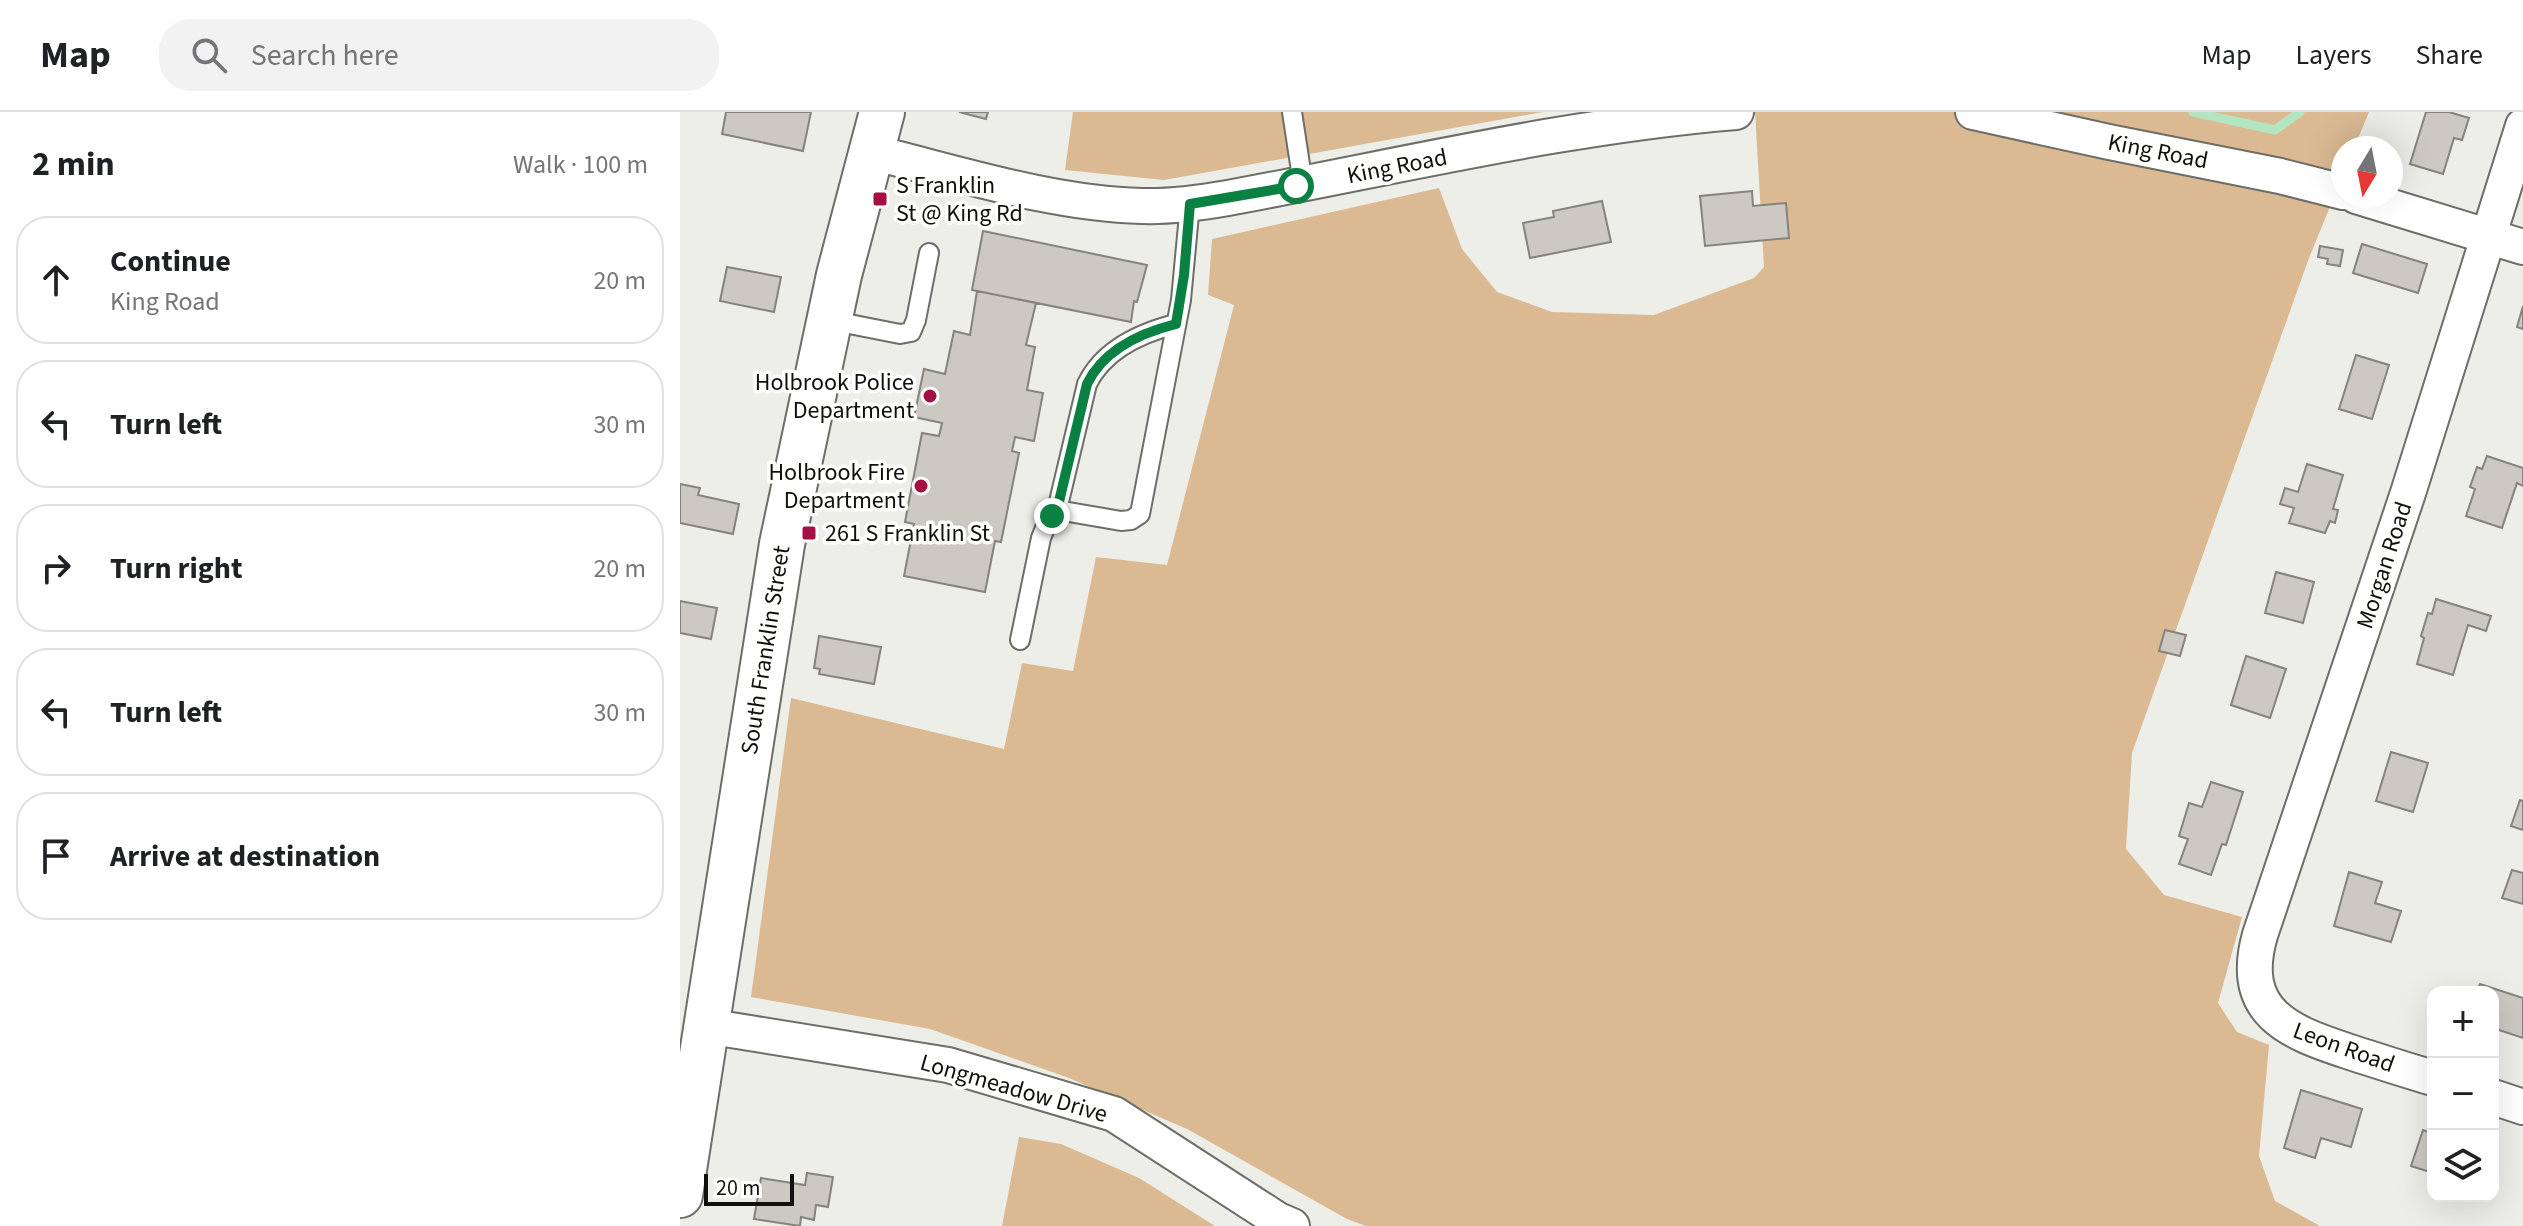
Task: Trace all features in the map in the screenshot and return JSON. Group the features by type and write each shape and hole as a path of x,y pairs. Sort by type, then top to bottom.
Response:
{"main road":[{"name":"South Franklin Street","path":"680,1195 684,1141 706,1026 782,544 829,320 876,132"}],"street":[{"name":"King Road","path":"876,132 1059,197 1136,206 1190,204 1543,138 1687,116 1736,112"},
{"name":"King Road","path":"1973,112 2331,189"},
{"name":"Morgan Road","path":"2263,1004 2254,979 2253,964 2260,935 2408,493 2523,126"},
{"path":"2395,208 2523,247"},
{"name":"Leon Road","path":"2263,1004 2281,1024 2302,1034 2427,1076"},
{"name":"Longmeadow Drive","path":"706,1026 948,1065 1114,1114 1292,1226"},
{"path":"2499,1099 2523,1107"}],"lane":[{"path":"1292,112 1303,184"},
{"path":"1057,510 1121,521 1131,520 1140,514 1186,264 1190,204"},
{"path":"829,320 900,334 911,332 929,253"},
{"path":"1020,640 1041,538 1057,510 1087,384 1094,369 1138,336 1176,324"}],"shaded area":[{"path":"1073,112 1543,112 1164,180 1065,170"},
{"path":"1755,112 2369,112 2359,136 2331,136 2331,204 2132,753 2126,849 2164,895 2242,917 2218,1003 2237,1032 2269,1045 2259,1156 2275,1201 2320,1226 1366,1226 1347,1219 1187,1129 1069,1078 930,1029 751,997 791,698 1004,749 1022,663 1073,671 1096,557 1167,565 1234,305 1208,295 1212,239 1439,188 1462,249 1497,292 1552,312 1654,315 1754,278 1764,267"},
{"path":"1019,1137 1061,1144 1139,1178 1215,1226 1002,1226"}],"building":[{"path":"726,112 811,112 803,151 722,134"},
{"path":"959,112 988,112 986,119"},
{"path":"2426,112 2449,112 2469,118 2462,140 2454,138 2443,174 2410,164"},
{"path":"1752,191 1753,206 1786,203 1789,238 1705,246 1700,196"},
{"path":"1602,201 1611,242 1530,258 1523,223 1554,217 1553,211"},
{"path":"983,231 1147,265 1137,302 1134,301 1131,322 972,290"},
{"path":"2362,244 2427,264 2418,293 2353,273"},
{"path":"2320,246 2343,250 2340,266 2327,264 2328,259 2318,257"},
{"path":"727,267 781,277 774,312 720,301"},
{"path":"977,291 1036,303 1026,345 1035,347 1027,390 1043,393 1034,441 1015,437 1012,451 1019,453 1001,542 995,541 985,592 904,576 914,524 905,522 922,433 939,436 942,423 914,417 924,369 945,374 954,331 970,335"},
{"path":"2523,306 2523,329 2517,327"},
{"path":"2356,355 2389,365 2372,419 2339,409"},
{"path":"2487,456 2523,468 2523,486 2517,483 2502,528 2466,516 2475,489 2470,487 2477,467 2482,469"},
{"path":"2307,464 2343,475 2333,509 2338,510 2335,523 2330,521 2325,533 2289,523 2294,508 2280,504 2285,488 2298,492"},
{"path":"680,484 700,488 698,495 739,504 733,534 680,523"},
{"path":"2276,572 2314,582 2303,623 2265,613"},
{"path":"2436,599 2491,616 2486,631 2468,625 2453,675 2417,664 2424,638 2421,636"},
{"path":"680,601 717,608 711,639 680,633"},
{"path":"2165,630 2186,635 2180,656 2159,651"},
{"path":"819,636 881,647 874,684 819,674 820,669 814,668"},
{"path":"2246,656 2286,669 2270,718 2231,705"},
{"path":"2391,752 2428,763 2413,812 2376,801"},
{"path":"2211,782 2243,792 2226,845 2222,844 2211,875 2179,864 2188,839 2179,836 2189,803 2202,807"},
{"path":"2520,800 2523,801 2523,830 2511,826"},
{"path":"2512,870 2523,873 2523,904 2502,898"},
{"path":"2349,872 2382,882 2375,903 2401,911 2391,942 2334,926"},
{"path":"2499,990 2523,998 2523,1038 2499,1030"},
{"path":"2301,1090 2362,1109 2351,1147 2321,1138 2315,1158 2284,1148"},
{"path":"2423,1130 2427,1132 2427,1171 2411,1166"},
{"path":"807,1173 833,1177 828,1207 816,1205 814,1220 801,1217 800,1226 754,1219 761,1178 805,1185"}],"waterway":[{"path":"2193,112 2275,130 2300,112"}],"place":[{"name":"S Franklin St @ King Rd","path":"880,199"},
{"name":"Holbrook Police Department","path":"930,396"},
{"name":"Holbrook Fire Department","path":"921,486"},
{"name":"261 S Franklin St","path":"809,533"}],"route":[{"path":"1052,516 1057,510 1087,384 1094,369 1138,336 1176,324 1190,204 1296,186"}]}
